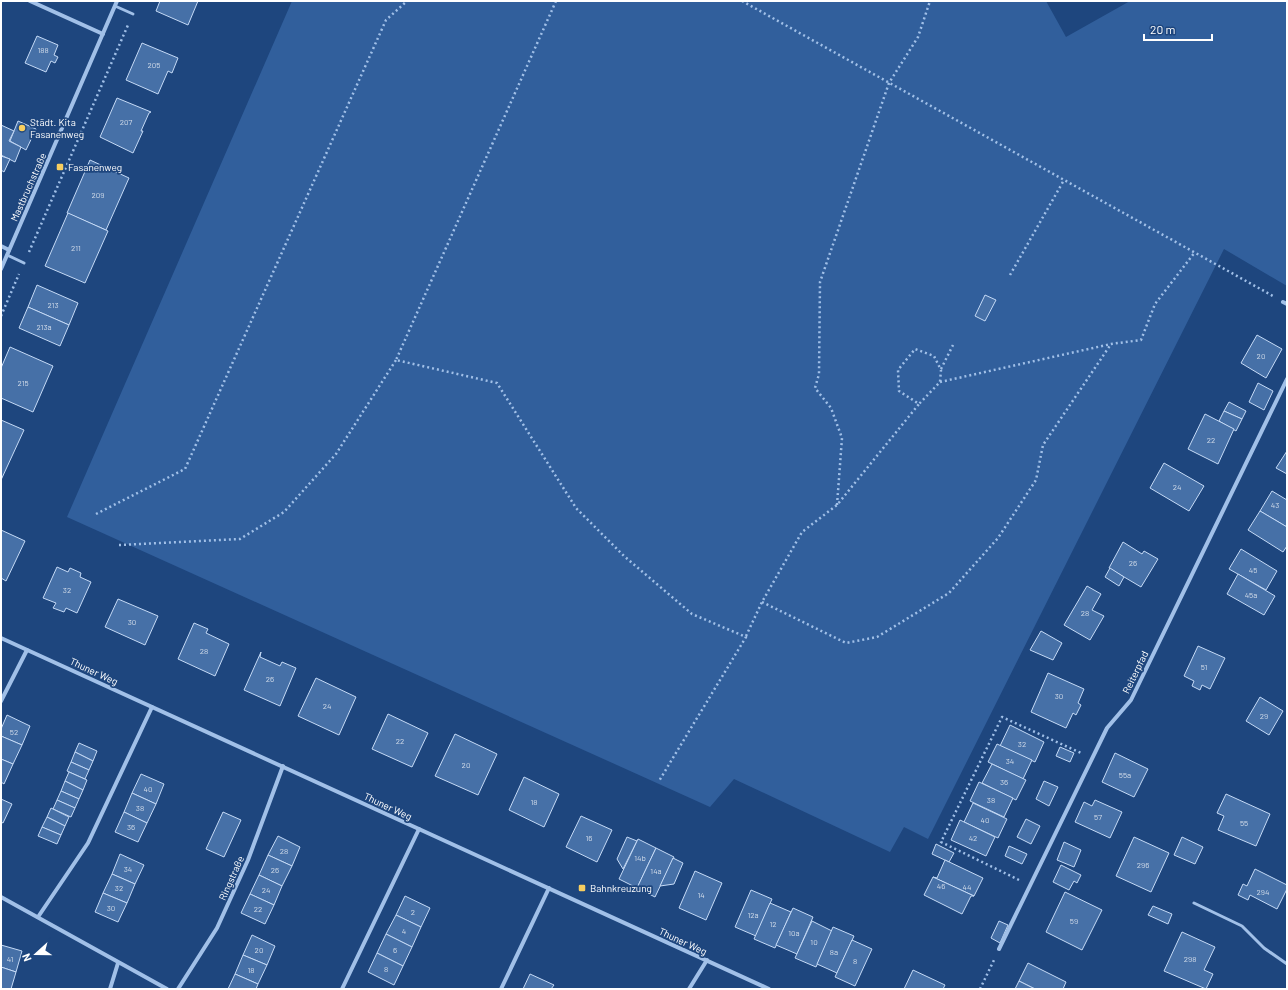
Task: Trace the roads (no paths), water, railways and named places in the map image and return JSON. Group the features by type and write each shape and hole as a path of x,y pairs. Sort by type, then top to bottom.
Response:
{"street":[{"path":"30,1 103,34"},
{"name":"Mastbruchstraße","path":"1,269 117,1"},
{"path":"1,246 8,252"},
{"name":"Reiterpfad","path":"999,949 1107,728 1131,700 1287,379"},
{"name":"Thuner Weg","path":"1,638 769,989"},
{"path":"1,701 27,650"},
{"path":"38,917 88,843 152,707"},
{"name":"Ringstraße","path":"178,989 217,928 248,860 282,766"},
{"path":"342,989 419,829"},
{"path":"501,989 549,888"},
{"path":"1,897 168,989"},
{"path":"689,989 707,960"},
{"path":"110,989 118,962"}],"lane":[{"path":"115,6 133,14"},
{"path":"8,252 24,263"},
{"path":"1194,903 1242,926 1264,948 1287,964"}],"place":[{"name":"Städt. Kita Fasanenweg","path":"22,128"},
{"name":"Fasanenweg","path":"60,167"},
{"name":"Bahnkreuzung","path":"582,888"}]}
